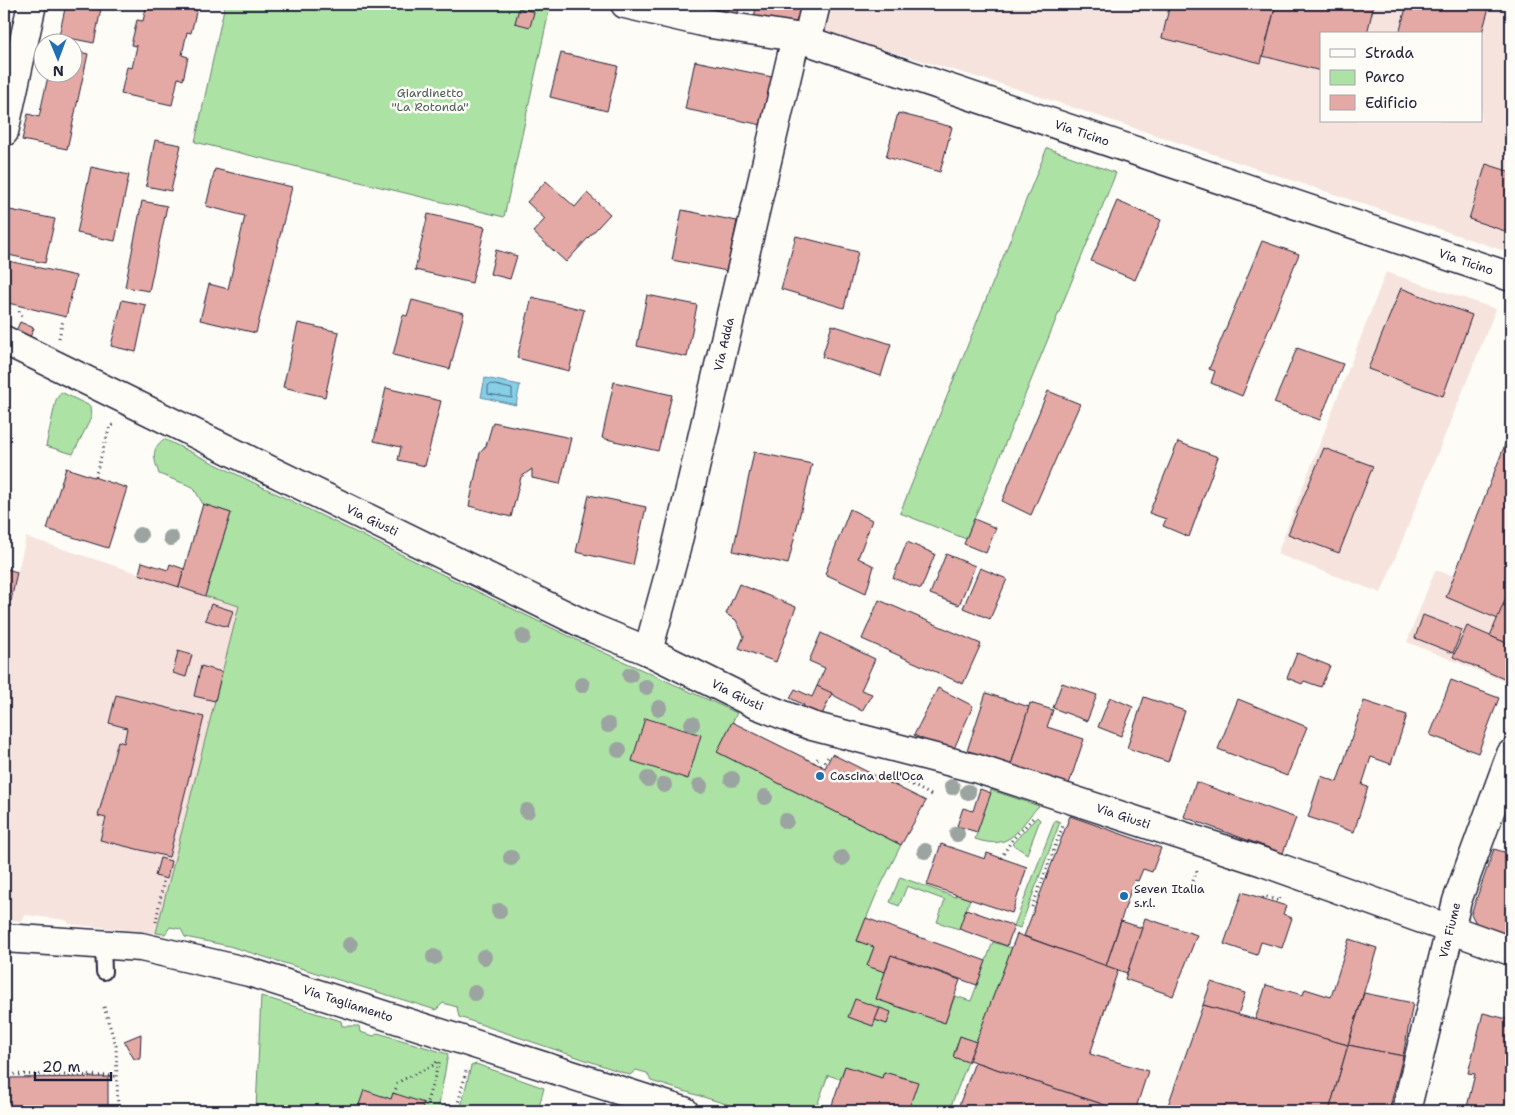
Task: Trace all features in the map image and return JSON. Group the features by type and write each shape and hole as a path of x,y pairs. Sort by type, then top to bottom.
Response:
{"street":[{"path":"4,132 32,4"},
{"name":"Via Adda","path":"648,651 676,549 801,39 816,4"},
{"name":"Via Ticino","path":"641,6 712,24 801,39 1511,277"},
{"name":"Via Giusti","path":"4,340 592,628 648,651 755,704 812,726 978,769 1240,854 1449,931 1511,951"},
{"name":"Via Fiume","path":"1406,1111 1456,901 1511,754"},
{"name":"Via Tagliamento","path":"4,938 140,947 249,972 684,1111"}],"lane":[{"path":"103,944 104,972"}],"path":[{"path":"57,343 63,320"},
{"path":"95,477 110,426 114,424"},
{"path":"814,763 821,756"},
{"path":"821,766 827,758"},
{"path":"1001,858 1012,840 1040,811"},
{"path":"1032,907 1067,815"},
{"path":"1193,881 1201,862"},
{"path":"156,923 164,878"},
{"path":"1264,898 1264,896 1279,901"},
{"path":"104,1007 116,1046 118,1111"},
{"path":"394,1094 398,1083 434,1065 442,1052 424,1111"},
{"path":"456,1111 466,1068"},
{"path":"4,1074 118,1076"}],"shaded area":[{"path":"828,4 1511,4 1511,253 1014,88 821,31"},
{"path":"1386,272 1496,309 1381,593 1277,554"},
{"path":"1511,429 1511,684 1407,642 1435,570 1455,576"},
{"path":"26,537 239,606 156,933 69,924 66,920 26,915 21,921 4,920 4,632"}],"green space":[{"name":"Giardinetto \"La Rotonda\"","path":"225,4 541,4 550,7 504,217 195,142"},
{"path":"1047,148 1116,173 966,539 900,513"},
{"path":"61,392 90,406 91,418 73,454 46,446 56,400"},
{"path":"164,439 583,643 737,713 717,752 901,845 876,895 857,941 874,947 867,966 885,972 876,999 945,1023 955,996 971,1001 993,942 1012,948 976,1042 960,1036 953,1057 968,1062 949,1111 908,1111 917,1082 884,1072 882,1078 845,1066 840,1079 828,1075 815,1111 749,1111 651,1081 647,1073 636,1070 630,1075 459,1017 457,1007 443,1003 436,1010 229,946 185,937 181,929 170,927 165,934 156,933 239,606 205,596 231,513 203,504 193,487 159,474 154,455","holes":["855,1000 887,1024 875,1020 873,1026 849,1017"]},
{"path":"991,790 1039,806 1007,840 988,842 975,839"},
{"path":"1037,817 1040,820 1027,854 1012,844"},
{"path":"1055,820 1060,822 1020,928 1014,926"},
{"path":"900,877 955,897 956,894 970,899 959,929 937,922 945,900 907,886 899,906 890,902"},
{"path":"261,996 341,1021 342,1026 359,1026 360,1032 374,1036 378,1033 448,1054 438,1111 256,1111"},
{"path":"476,1064 544,1088 538,1111 460,1111 471,1066"}],"water":[{"path":"485,378 520,385 516,405 481,397"}],"building":[{"path":"66,4 102,4 94,43 82,41 82,32 60,32"},
{"path":"147,4 198,4 191,33 187,32 182,55 188,57 183,80 178,78 172,105 121,94 127,67 132,68 137,46 131,45 137,20 143,21"},
{"path":"701,4 740,4 737,17 700,9"},
{"path":"757,4 804,4 799,29 753,21"},
{"path":"1170,4 1276,4 1261,63 1162,38"},
{"path":"1276,4 1374,4 1367,32 1320,32 1320,71 1263,56"},
{"path":"1407,4 1490,4 1482,32 1400,32"},
{"path":"519,8 534,12 530,27 515,23"},
{"path":"82,52 88,54 82,81"},
{"path":"561,53 618,66 607,111 550,97"},
{"path":"695,61 772,77 762,125 685,109"},
{"path":"47,82 82,82 67,149 22,140 28,114 39,117"},
{"path":"898,113 952,127 940,172 886,157"},
{"path":"155,140 181,145 171,191 146,186"},
{"path":"1486,164 1511,172 1511,233 1469,219"},
{"path":"91,167 129,175 115,241 77,233"},
{"path":"215,169 292,187 256,333 200,320 209,284 228,289 245,216 206,206"},
{"path":"546,181 575,207 587,193 610,214 566,262 533,232 545,219 527,202"},
{"path":"142,201 167,206 149,291 125,287"},
{"path":"1117,201 1161,220 1135,280 1091,261"},
{"path":"10,210 55,219 45,263 4,254 4,241"},
{"path":"682,210 737,221 727,271 672,260"},
{"path":"428,214 485,227 472,283 415,270"},
{"path":"796,236 858,252 844,308 781,289"},
{"path":"1262,241 1299,254 1242,396 1211,383 1215,371 1209,369"},
{"path":"496,250 517,256 510,279 490,274"},
{"path":"4,260 76,276 66,317 4,302"},
{"path":"1401,288 1472,315 1443,396 1368,369"},
{"path":"647,295 697,305 687,357 637,346"},
{"path":"532,297 584,310 569,371 517,358"},
{"path":"122,300 146,305 136,352 111,346"},
{"path":"412,300 464,313 450,369 393,355 403,315 407,316"},
{"path":"20,322 34,328 30,337 16,331"},
{"path":"298,323 339,332 325,397 283,387"},
{"path":"832,325 891,344 881,376 822,357"},
{"path":"1297,348 1343,364 1320,420 1274,403"},
{"path":"614,382 672,395 658,451 602,438"},
{"path":"386,388 441,401 425,466 398,460 401,447 374,441"},
{"path":"1048,391 1080,404 1031,515 1002,501"},
{"path":"493,422 571,438 560,484 532,478 532,469 521,477 511,517 469,506 480,453 486,446"},
{"path":"1511,429 1511,586 1498,619 1446,597"},
{"path":"1178,442 1218,457 1189,537 1163,526 1166,519 1149,513"},
{"path":"1324,448 1373,466 1339,553 1288,534"},
{"path":"754,452 812,464 788,564 733,551"},
{"path":"66,468 127,488 108,548 47,529"},
{"path":"589,495 646,507 633,565 576,552"},
{"path":"203,504 231,513 205,596 179,587"},
{"path":"850,509 872,520 858,558 874,566 866,593 825,574"},
{"path":"974,519 996,528 986,553 964,544"},
{"path":"907,542 935,554 921,589 893,578"},
{"path":"946,554 975,566 959,605 930,594"},
{"path":"142,562 168,570 170,564 184,569 179,587 139,574"},
{"path":"4,568 17,572 11,601 4,599"},
{"path":"980,568 1007,579 990,619 963,608"},
{"path":"739,584 796,607 776,662 739,648 744,636 736,620 726,614"},
{"path":"1511,586 1511,608 1503,605"},
{"path":"879,600 981,644 963,684 862,639"},
{"path":"211,604 233,611 228,627 205,620"},
{"path":"1503,605 1511,608 1511,645 1490,636"},
{"path":"1423,615 1462,630 1453,653 1415,638"},
{"path":"1467,626 1511,645 1511,682 1453,657"},
{"path":"821,633 875,659 861,690 872,694 862,711 817,686 825,668 809,661"},
{"path":"178,651 192,655 186,677 173,673"},
{"path":"1297,653 1330,666 1321,687 1304,681 1302,684 1287,678"},
{"path":"201,666 222,672 215,701 194,696"},
{"path":"1451,680 1499,698 1478,753 1430,735"},
{"path":"1062,683 1097,695 1087,721 1053,708"},
{"path":"817,686 832,693 820,719 802,710 804,705 790,698 795,689 812,697"},
{"path":"938,688 973,706 952,753 914,735"},
{"path":"986,693 1029,707 1011,765 967,751"},
{"path":"116,695 204,717 169,857 100,840 106,818 98,816 118,741 124,743 127,728 109,723"},
{"path":"1110,697 1133,707 1121,736 1098,727"},
{"path":"1144,697 1185,711 1168,762 1127,748"},
{"path":"1238,699 1307,727 1287,776 1218,749"},
{"path":"1364,701 1407,715 1391,764 1371,757 1362,785 1368,787 1354,832 1308,817 1321,776 1337,782"},
{"path":"1030,703 1053,710 1047,727 1084,739 1069,784 1011,765"},
{"path":"645,718 701,735 688,779 632,761"},
{"name":"Cascina dell'Oca","path":"732,722 825,768 832,754 926,801 901,845 717,752"},
{"path":"1196,782 1296,818 1283,853 1184,817"},
{"path":"980,789 991,793 977,832 957,826 963,808 973,811"},
{"path":"1070,816 1161,848 1152,872 1143,869 1138,881 1134,880 1106,966 1024,936"},
{"path":"941,844 985,859 987,853 1027,867 1012,913 927,885"},
{"path":"1494,849 1511,854 1511,939 1479,929 1471,914"},
{"path":"160,858 171,861 167,879 155,876"},
{"path":"1242,892 1286,906 1283,914 1292,918 1282,948 1261,942 1257,955 1224,944"},
{"path":"966,909 1014,926 1007,946 959,929"},
{"path":"866,918 986,961 977,985 891,955 885,972 867,966 874,947 857,941"},
{"path":"1145,918 1197,935 1173,996 1125,979"},
{"path":"1121,921 1142,928 1127,973 1106,966"},
{"path":"1017,934 1118,970 1090,1054 1148,1071 1135,1111 1123,1111 969,1060"},
{"path":"1349,939 1377,948 1348,1045 1255,1020 1266,985 1303,995 1305,989 1331,997"},
{"path":"891,955 960,980 945,1023 876,999"},
{"path":"1211,982 1245,993 1238,1015 1203,1005"},
{"path":"1364,993 1413,1003 1403,1056 1348,1045"},
{"path":"855,999 880,1008 873,1026 848,1017"},
{"path":"1203,1005 1348,1045 1329,1111 1166,1111"},
{"path":"880,1008 891,1012 887,1024 875,1020"},
{"path":"1483,1013 1511,1020 1511,1111 1466,1111 1475,1074 1468,1073"},
{"path":"141,1034 140,1059 134,1059 124,1041"},
{"path":"960,1036 976,1042 968,1062 953,1057"},
{"path":"1348,1045 1403,1056 1389,1111 1329,1111"},
{"path":"975,1062 1123,1111 957,1111"},
{"path":"845,1066 882,1078 884,1072 918,1082 908,1111 830,1111"},
{"path":"108,1077 108,1111 4,1111 4,1078"},
{"path":"364,1090 391,1099 393,1093 424,1103 421,1111 357,1111"}],"place":[{"name":"Cascina dell'Oca","path":"820,776"},
{"name":"Seven Italia s.r.l.","path":"1124,896"}]}
